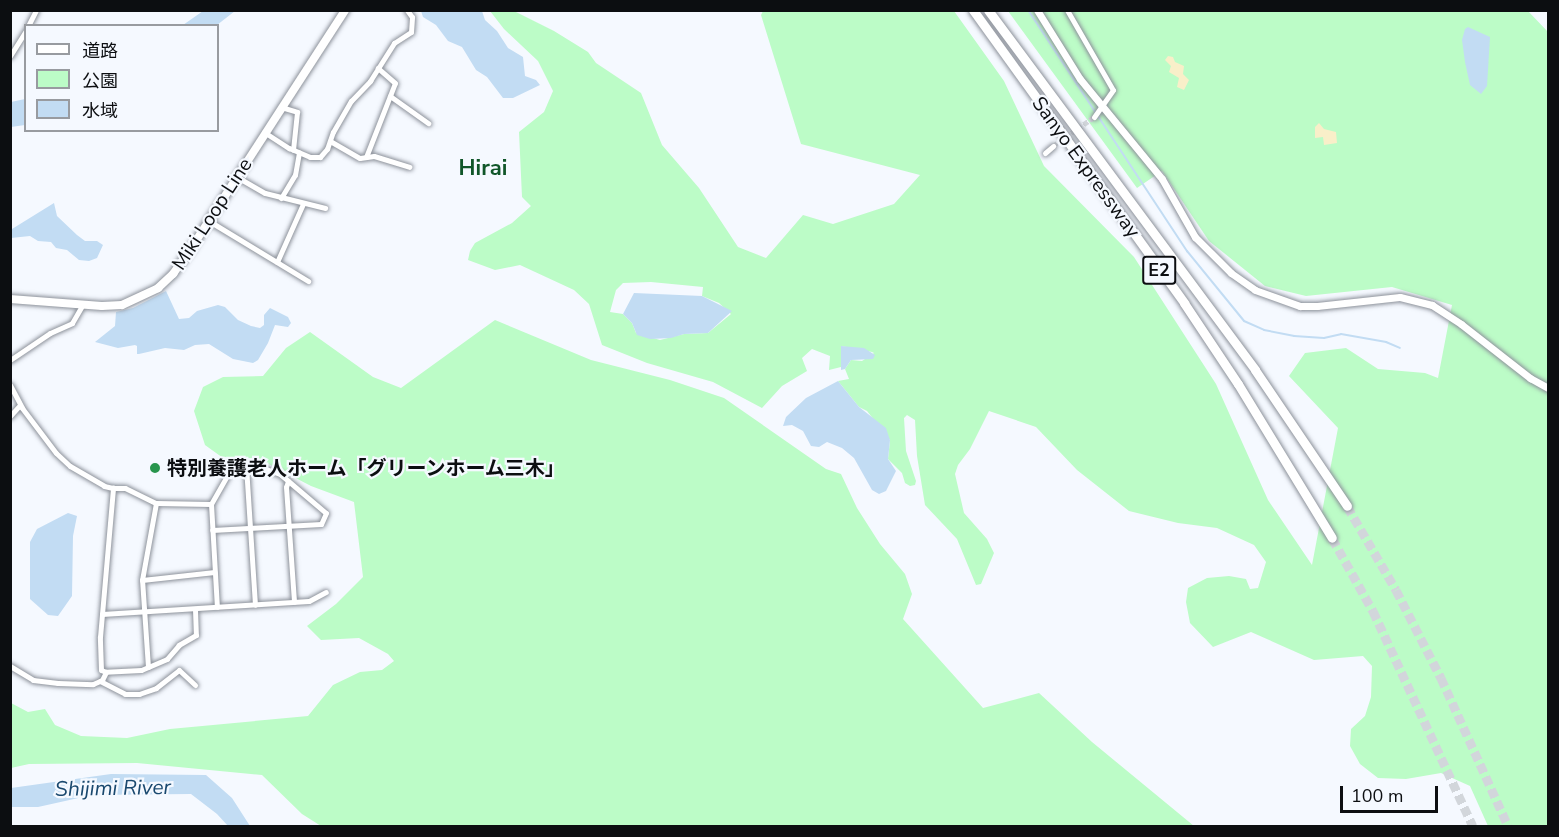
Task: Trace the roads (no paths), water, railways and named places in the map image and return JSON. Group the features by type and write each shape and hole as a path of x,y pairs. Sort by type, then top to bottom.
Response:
{"highway":[{"name":"Sanyo Expressway","path":"973,10 1184,303 1245,394 1332,538"},
{"name":"Sanyo Expressway","path":"988,10 1255,370 1347,506"}],"main road":[{"name":"Miki Loop Line","path":"10,299 82,306 122,305 158,288 173,274 209,221 264,132 345,10"}],"street":[{"path":"29,24 36,10"},
{"path":"264,132 296,151 320,157 351,101 370,81 394,43 411,32 412,17 407,10"},
{"path":"1037,10 1063,55 1162,179 1195,237 1231,273 1255,290 1300,306 1400,297 1424,302 1445,312 1515,368 1548,388"},
{"path":"1067,10 1112,86 1113,90 1094,117"},
{"path":"10,56 24,33"},
{"path":"366,157 380,116 395,83 378,68"},
{"path":"390,96 428,123"},
{"path":"280,198 295,175 297,112 281,107"},
{"path":"330,141 360,158 374,156 409,167"},
{"path":"1045,153 1053,146"},
{"path":"237,177 265,193 325,208"},
{"path":"277,262 303,204"},
{"path":"209,221 308,281"},
{"path":"10,360 50,333 72,323 82,306"},
{"path":"10,385 20,405 56,453 69,466 104,486 125,488 156,503 211,504"},
{"path":"10,416 20,405"},
{"path":"246,466 255,605"},
{"path":"212,530 321,524 326,513 288,481 267,469 232,467 211,504 212,530 217,607"},
{"path":"288,481 286,487 294,602"},
{"path":"113,488 102,614 101,670 106,672 148,667 167,658 179,645 196,635 195,609"},
{"path":"148,667 142,580 156,503"},
{"path":"142,580 215,572"},
{"path":"102,614 309,601 326,592"},
{"path":"10,666 33,680 93,684 100,681 106,672"},
{"path":"100,681 125,694 140,694 156,688 179,670 195,685"}],"water":[{"path":"203,10 235,11 218,24 184,24"},
{"path":"421,11 482,11 485,20 497,31 508,48 523,57 525,76 536,80 540,85 513,98 503,98 487,77 476,70 462,47 448,41 436,25 423,17"},
{"path":"1468,27 1490,37 1487,86 1481,94 1470,85 1465,62 1462,40 1465,29"},
{"path":"24,99 24,125 11,127 11,102"},
{"path":"54,203 57,216 77,235 85,241 97,241 103,245 97,258 89,261 79,260 67,250 56,248 51,242 38,241 30,236 11,238 12,229"},
{"path":"166,291 179,319 189,318 197,311 218,305 225,307 238,320 251,326 260,328 264,325 264,315 270,308 288,317 291,323 288,327 275,325 268,343 258,360 253,363 233,359 209,344 195,345 184,350 165,348 137,354 135,345 118,348 95,342 115,326 116,312 133,308"},
{"path":"634,293 702,296 732,311 708,333 650,339 637,335 632,323 623,314"},
{"path":"841,346 864,348 875,355 873,359 851,360 845,369 841,370"},
{"path":"838,381 859,407 886,428 890,440 888,459 896,471 886,491 879,494 872,490 854,458 842,448 827,442 819,447 811,446 803,431 792,425 783,426 786,417 806,398"},
{"path":"68,513 77,516 73,536 72,596 58,616 48,615 30,599 30,542 37,529"},
{"name":"Shijimi River","path":"111,774 206,775 232,798 250,826 228,826 217,814 191,794 92,795 38,807 11,807 11,788"}],"waterway":[{"path":"1028,10 1187,251 1244,321 1264,330 1294,336 1324,338 1341,334 1386,342 1400,348"}],"tunnel":[{"path":"1053,146 1094,117"},
{"path":"1347,506 1396,590 1441,678 1508,826"},
{"path":"1332,538 1373,611 1473,826"}],"place":[{"name":"特別養護老人ホーム「グリーンホーム三木」","path":"155,468"}],"district":[{"name":"Hirai","path":"483,169"}]}
